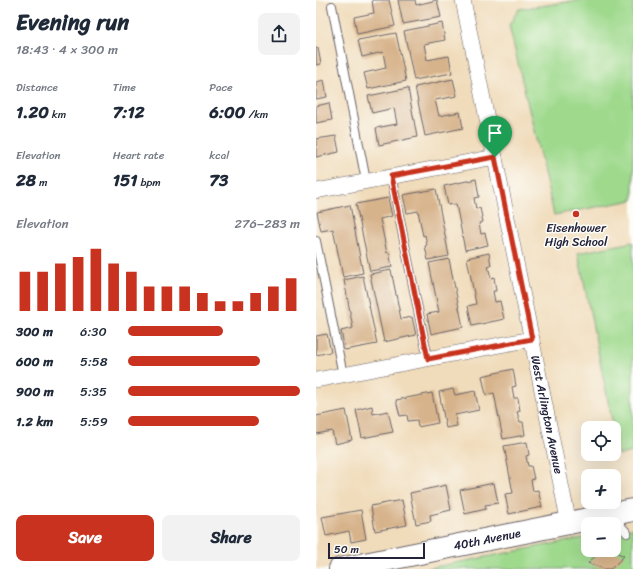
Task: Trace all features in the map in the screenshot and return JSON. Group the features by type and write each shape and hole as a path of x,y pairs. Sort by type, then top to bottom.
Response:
{"main road":[{"name":"40th Avenue","path":"340,569 633,510"}],"street":[{"name":"West Arlington Avenue","path":"463,0 569,524"},
{"path":"316,190 495,157"},
{"path":"316,380 532,339"}],"lane":[{"path":"332,6 366,181"},
{"path":"391,176 428,359"},
{"path":"316,241 343,375"},
{"path":"611,515 626,533"}],"green space":[{"path":"582,0 633,0 633,200 554,215 509,25 519,9"},
{"path":"633,242 633,452 621,455 621,421 612,421 578,253"},
{"path":"633,528 633,569 424,569 581,538 581,557 621,557 621,530"}],"building":[{"path":"372,0 389,0 395,26 357,34 354,17 374,13"},
{"path":"398,0 415,0 416,5 437,0 441,17 403,24"},
{"path":"442,23 445,40 424,44 427,60 449,56 452,73 414,80 404,31"},
{"path":"396,33 406,81 368,89 364,73 386,68 383,52 362,57 358,40"},
{"path":"316,48 318,48 321,64 316,65"},
{"path":"453,79 457,96 435,100 439,116 460,112 463,128 425,136 415,87"},
{"path":"324,80 327,97 316,99 316,82"},
{"path":"408,88 417,137 379,145 376,128 397,124 394,108 372,113 368,96"},
{"path":"329,103 332,120 316,123 316,106"},
{"path":"336,136 339,152 316,157 316,139"},
{"path":"476,179 479,197 474,198 476,209 480,208 483,222 479,223 481,234 485,233 488,245 465,250 456,204 448,205 444,186"},
{"path":"436,189 449,256 428,260 425,246 427,245 425,235 423,236 418,211 407,213 403,195"},
{"path":"388,198 392,216 380,219 387,253 389,252 392,267 370,271 356,204"},
{"path":"350,205 363,273 343,277 333,229 321,231 317,212"},
{"path":"489,253 491,266 488,266 491,278 494,277 496,291 493,291 495,302 500,301 504,319 472,326 468,306 476,304 467,258"},
{"path":"449,259 463,327 431,334 427,314 439,312 429,263"},
{"path":"391,270 401,319 412,317 416,335 384,342 370,274"},
{"path":"363,276 377,344 345,350 341,331 353,328 344,280"},
{"path":"327,334 331,352 316,355 316,336"},
{"path":"513,369 516,386 512,387 514,398 518,398 520,411 517,412 520,422 523,422 525,435 503,439 494,393 486,395 482,376"},
{"path":"453,389 455,395 475,391 479,410 455,415 457,426 446,428 439,392"},
{"path":"432,393 438,423 418,427 417,420 408,421 407,415 400,416 396,400"},
{"path":"372,406 373,414 388,411 393,432 362,438 356,410"},
{"path":"346,410 352,440 335,444 332,431 316,434 316,416"},
{"path":"527,442 529,455 526,456 528,466 531,466 534,479 531,480 533,491 538,490 542,507 509,514 505,494 513,493 504,446"},
{"path":"494,483 498,503 485,505 486,509 465,514 460,490"},
{"path":"446,485 451,510 430,515 431,521 416,524 410,493"},
{"path":"402,500 407,525 375,531 371,506"},
{"path":"361,510 366,539 351,542 349,531 326,536 322,517"},
{"path":"621,555 624,556 611,569 604,569 588,563 594,557 621,557"}],"place":[{"name":"Eisenhower High School","path":"576,214"}],"route":[{"path":"495,157 532,339 428,359 391,176 495,157"}]}
